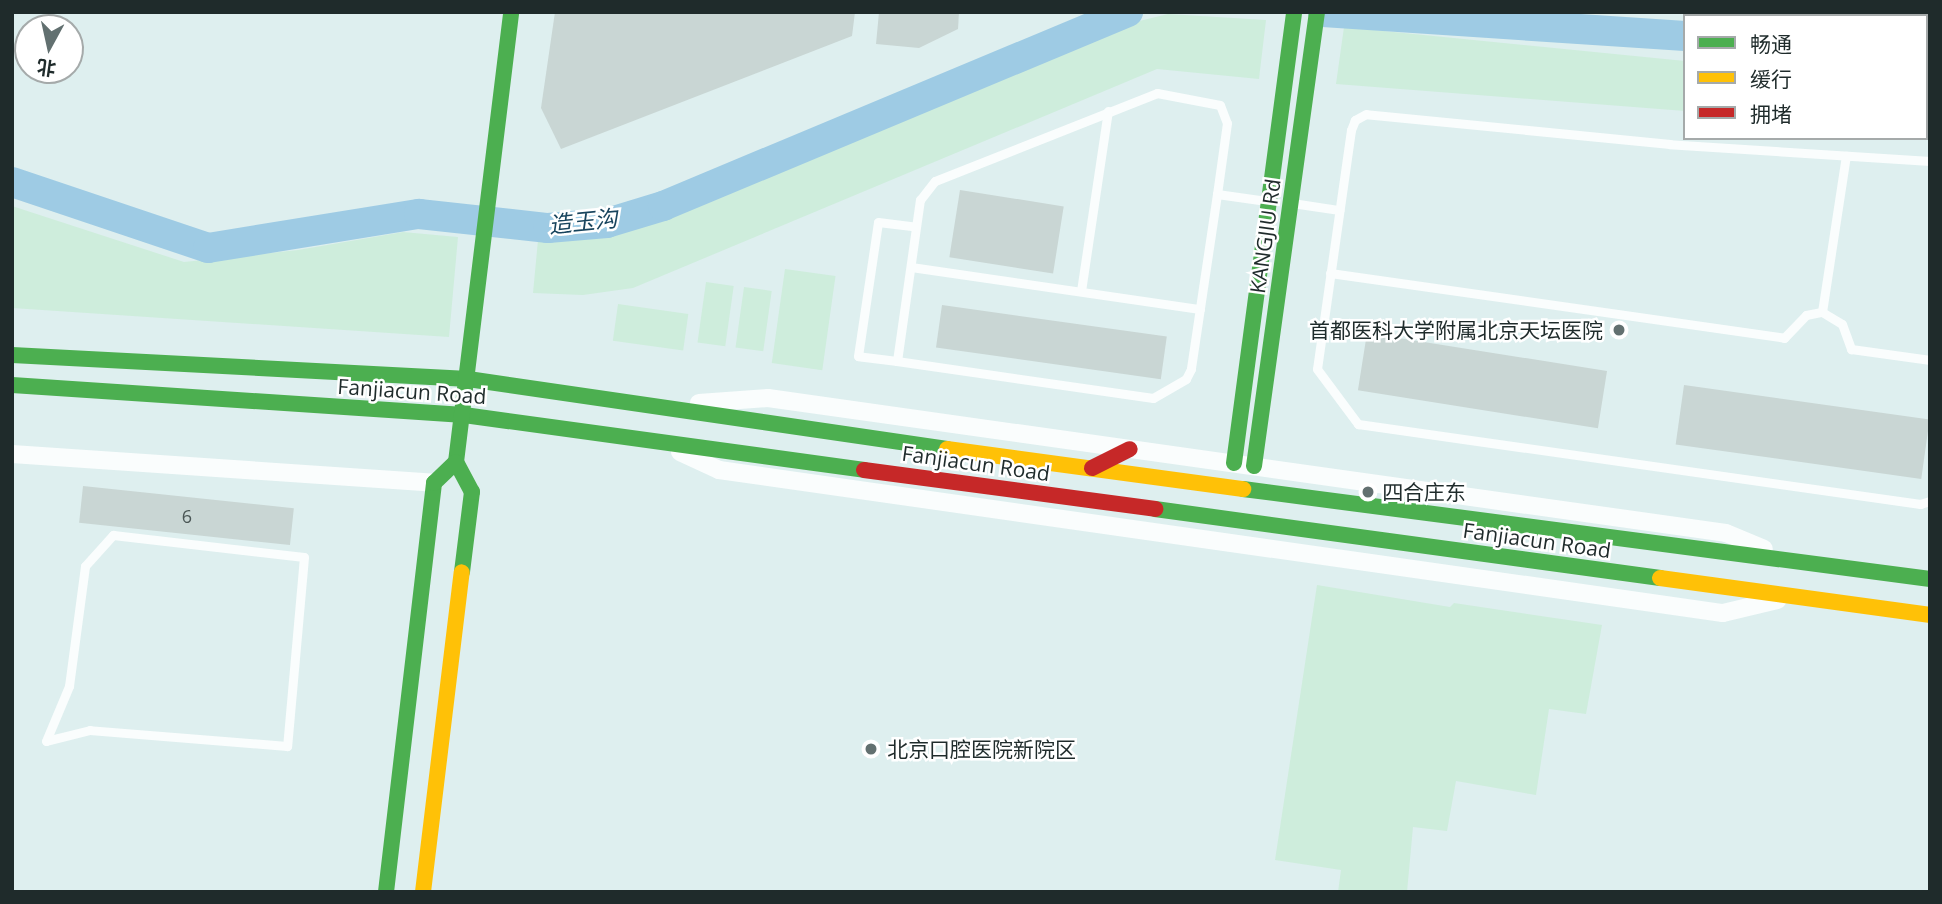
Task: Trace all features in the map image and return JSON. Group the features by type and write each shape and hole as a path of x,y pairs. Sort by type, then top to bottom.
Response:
{"main road":[{"path":"386,892 434,483 456,462 464,415 511,12"},
{"name":"KANGJIU Rd","path":"1234,463 1294,12"},
{"name":"KANGJIU Rd","path":"1254,466 1317,12"},
{"name":"Fanjiacun Road","path":"12,355 468,379 1092,468 1930,579"},
{"name":"Fanjiacun Road","path":"12,385 464,415 1930,615"},
{"path":"1241,415 1260,418"},
{"path":"1092,468 1130,449"},
{"path":"423,892 472,492 456,462"}],"street":[{"path":"655,407 768,398 1726,533 1793,561"},
{"path":"652,439 719,470 1723,613 1790,596"},
{"path":"12,454 434,483"}],"lane":[{"path":"897,361 911,267 920,200 935,181 1157,93 1220,105 1227,123 1191,369 1186,379 1153,398 858,356 878,222 916,228"},
{"path":"1082,291 1108,111"},
{"path":"1930,161 1670,144 1366,114 1356,120 1351,130 1317,369 1358,424 1920,504 1930,500"},
{"path":"1822,312 1846,156"},
{"path":"1217,194 1269,201"},
{"path":"1291,203 1339,210"},
{"path":"911,267 1200,309"},
{"path":"1330,273 1784,338 1806,315 1822,312 1842,324 1851,349 1930,360"},
{"path":"113,536 304,557 287,746 90,730 46,741 69,685 85,566 113,536"}],"green space":[{"path":"1168,14 1266,20 1259,79 1157,69 633,288 583,295 533,293 538,240 611,233 648,224 1119,26"},
{"path":"1344,27 1683,61 1683,111 1336,84"},
{"path":"1928,76 1930,76 1928,129"},
{"path":"12,206 184,262 298,250 403,232 458,237 449,337 12,308"},
{"path":"785,269 836,276 822,370 772,363"},
{"path":"706,282 734,286 725,346 698,342"},
{"path":"744,287 772,291 763,351 736,347"},
{"path":"618,304 688,314 683,351 613,341"},
{"path":"1317,585 1450,607 1454,603 1602,625 1586,714 1549,709 1536,795 1456,781 1447,831 1413,827 1407,892 1338,892 1341,870 1275,860"}],"building":[{"path":"555,12 855,12 852,36 561,149 541,108"},
{"path":"879,12 959,12 958,29 919,48 876,44"},
{"path":"960,190 1064,206 1053,274 949,257"},
{"path":"942,305 1167,337 1161,379 936,348"},
{"path":"1367,333 1607,371 1598,428 1358,390"},
{"path":"1684,385 1930,420 1921,479 1676,444"},
{"path":"83,486 294,508 290,545 79,523"}],"waterway":[{"name":"造玉沟","path":"12,182 208,248 419,214 548,228 607,223 663,206 1128,12"},
{"name":"造玉沟","path":"1323,12 1683,36"}],"traffic: fast":[{"path":"462,572 472,492 456,462 511,12"},
{"path":"1234,463 1294,12"},
{"path":"1254,466 1317,12"},
{"path":"12,355 468,379 947,449"},
{"path":"12,385 464,415 864,470"},
{"path":"386,892 434,483 456,462"},
{"path":"1243,489 1930,579"},
{"path":"1155,509 1660,578"}],"traffic: slow":[{"path":"947,449 1243,489"},
{"path":"423,892 462,572"},
{"path":"1660,578 1930,615"}],"traffic: jam":[{"path":"1092,468 1130,449"},
{"path":"864,470 1155,509"}],"place":[{"name":"首都医科大学附属北京天坛医院","path":"1619,330"},
{"name":"四合庄东","path":"1368,492"},
{"name":"北京口腔医院新院区","path":"871,749"}]}
